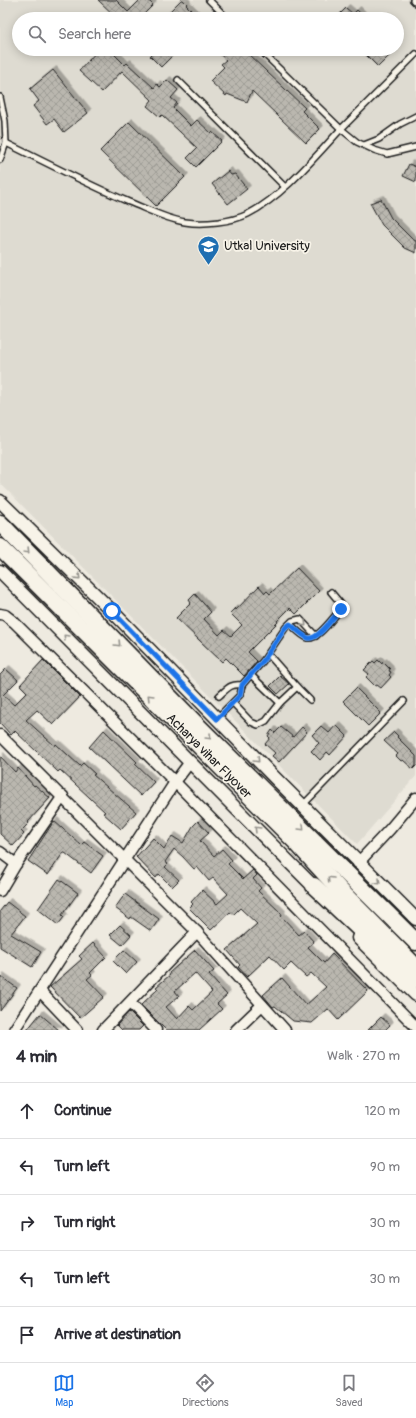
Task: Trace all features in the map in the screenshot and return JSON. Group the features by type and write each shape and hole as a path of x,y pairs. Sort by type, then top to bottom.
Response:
{"highway":[{"name":"Acharya vihar Flyover","path":"0,523 197,725 416,942"},
{"name":"Acharya vihar Flyover","path":"0,547 289,835 416,967"},
{"path":"314,886 401,968 416,979"}],"street":[{"path":"0,501 112,611 358,863 416,919"},
{"path":"0,571 314,886 351,931 416,996"},
{"path":"0,614 5,615 14,622 175,782 416,1028"},
{"path":"0,735 197,932 262,1005 280,1028"},
{"path":"14,1030 175,782 190,762"},
{"path":"0,891 16,864 62,796"},
{"path":"358,863 390,829 416,798"},
{"path":"0,852 16,864"},
{"path":"103,1030 197,932"},
{"path":"40,991 77,1030"},
{"path":"130,1003 156,1030"},
{"path":"236,1030 262,1005"}],"lane":[{"path":"209,0 221,12"},
{"path":"413,0 416,3"},
{"path":"6,143 95,187 171,219 204,223 226,220 246,215 263,205 309,164 341,129 416,54"},
{"path":"266,56 341,129 357,142 381,153 387,154 416,147"},
{"path":"178,80 284,186"},
{"path":"0,97 5,121 6,143 0,160"},
{"path":"364,146 379,139 400,124 416,116"},
{"path":"290,624 306,637 310,638 316,636 341,609 340,604 331,592"},
{"path":"217,719 240,695 242,685 252,676 286,627 292,621 300,619 316,636"},
{"path":"268,654 310,700"},
{"path":"252,676 280,703"},
{"path":"219,696 233,684 242,685"},
{"path":"233,703 251,722 258,725 266,721 280,703 297,687"},
{"path":"302,806 404,701"}],"shaded area":[{"name":"Utkal University","path":"0,0 416,0 416,776 357,844 0,483"}],"building":[{"path":"98,0 116,0 128,12 111,12"},
{"path":"140,0 148,0 153,5 146,12 128,12"},
{"path":"181,0 183,0 193,12 169,12"},
{"path":"346,8 351,12 342,12"},
{"path":"93,56 116,56 125,65 127,63 154,88 157,84 160,87 167,80 178,90 171,98 177,103 173,108 191,126 197,120 222,141 196,167 187,158 197,148 162,115 160,117 147,106 152,100 122,71 102,92 79,71"},
{"path":"150,56 172,56 161,67"},
{"path":"222,56 250,56 305,108 302,111 320,129 306,143 252,91 247,102 227,94 226,96 210,81 224,67 221,64 226,60"},
{"path":"367,56 389,56 378,67"},
{"path":"53,70 88,113 64,132 54,119 47,124 33,106 39,101 30,89"},
{"path":"129,122 185,177 156,206 100,151"},
{"path":"409,164 416,167 416,182 403,176"},
{"path":"228,171 231,175 235,174 247,189 228,204 212,184"},
{"path":"381,199 391,218 412,239 416,241 416,253 405,248 382,225 370,203"},
{"path":"297,568 319,591 296,614 290,608 248,652 257,661 244,676 226,658 222,662 176,618 191,603 189,600 195,594 211,612 204,619 219,635 224,630 231,636 242,625 230,613 235,608 236,610 259,586 265,593 267,591 270,594"},
{"path":"43,660 80,697 53,725 37,710 26,720 80,766 83,763 95,774 93,775 136,812 121,829 60,770 58,772 15,731 11,735 0,723 0,675 6,669 18,680 3,695 14,705 27,692 20,685"},
{"path":"378,660 382,664 383,662 391,672 389,675 391,677 381,688 377,685 375,686 366,677 369,674 364,670 373,661 375,663"},
{"path":"280,676 289,684 278,694 270,686"},
{"path":"356,688 381,713 368,726 343,701"},
{"path":"336,725 347,736 330,755 327,752 320,760 311,751 319,743 312,735 321,726 329,733"},
{"path":"281,727 293,737 302,727 307,732 279,762 272,756 275,753 265,744 270,738 268,736 272,730 275,733"},
{"path":"104,730 137,762 135,764 154,782 141,796 89,747"},
{"path":"394,732 416,756 416,766 413,769 403,760 401,761 396,756 398,754 384,741"},
{"path":"0,756 15,772 18,768 34,786 35,785 50,798 21,831 24,834 13,846 0,834"},
{"path":"54,821 81,845 84,842 103,856 91,873 65,853 63,853 48,875 28,861"},
{"path":"198,821 209,833 200,841 214,856 222,849 232,860 228,864 243,879 253,870 257,875 253,879 261,888 258,891 282,914 281,916 299,935 304,931 314,942 308,947 324,963 332,954 368,991 338,1020 328,1009 312,1023 293,1021 275,1006 273,1007 263,995 282,978 306,1005 326,987 311,973 306,977 291,963 284,970 270,955 247,977 238,967 240,965 227,950 257,924 240,908 233,915 230,912 211,930 189,908 193,904 191,902 202,890 217,904 228,894 213,878 209,881 197,867 194,869 174,849 165,862 168,864 165,867 179,880 172,887 159,874 156,878 136,857 153,838 164,849 172,836 183,843 193,826"},
{"path":"59,879 78,893 62,915 64,917 58,925 38,909"},
{"path":"125,894 159,919 151,931 115,908"},
{"path":"7,902 25,916 11,934 41,952 32,967 0,947 0,911"},
{"path":"120,925 131,935 122,945 110,935"},
{"path":"93,943 106,957 90,973 92,975 87,979 104,997 80,1018 50,987 82,959 79,956"},
{"path":"124,950 137,962 126,974 113,961"},
{"path":"195,950 214,971 209,975 227,995 217,1004 222,1009 199,1030 166,1030 141,1005 158,989 156,987 170,975 169,973","holes":["195,973 212,992 193,1010 189,1006 177,1019 166,1007 179,996 175,991"]},
{"path":"0,976 17,988 0,1011"},
{"path":"129,1012 143,1026 139,1030 122,1030 117,1025"},
{"path":"40,1014 59,1030 27,1030"},
{"path":"381,1017 390,1025 385,1030 368,1030"}],"place":[{"name":"Utkal University","path":"208,266"}],"route":[{"path":"112,611 217,719 240,695 242,685 252,676 286,627 290,624 306,637 310,638 316,636 341,609"}]}
